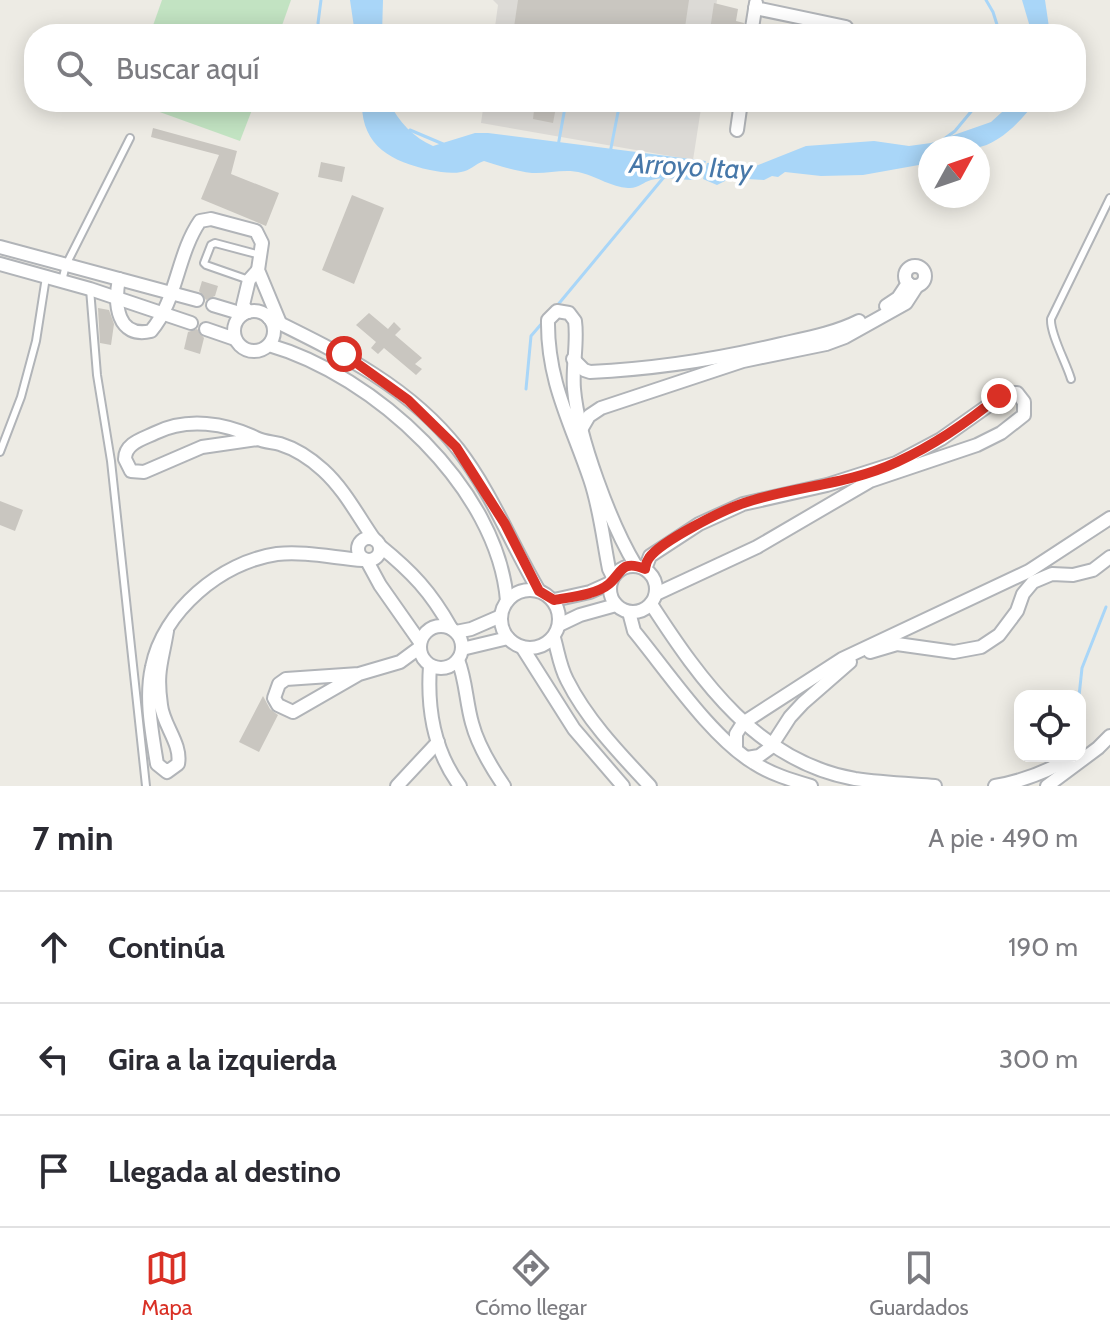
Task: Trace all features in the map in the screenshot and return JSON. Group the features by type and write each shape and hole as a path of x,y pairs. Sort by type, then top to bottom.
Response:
{"street":[{"path":"753,24 756,4 834,24"},
{"path":"737,130 740,112"},
{"path":"119,279 115,307 131,331 140,334 151,331 164,314 200,221 211,219 256,231 262,243 243,305 246,313"},
{"path":"0,247 197,300"},
{"path":"0,264 90,289 191,323"},
{"path":"253,275 274,321 274,334 269,345"},
{"path":"573,359 590,372 631,370 751,351 831,332 855,323 894,301 913,284 906,303 845,337 826,344 743,361 601,408 589,416 582,428"},
{"path":"213,305 246,313 260,312 344,354 408,400 447,437 491,499 539,591 554,600 559,625 554,638 565,678 577,699 650,786"},
{"path":"641,568 658,549 699,524 743,504 827,485 896,463 941,439 1006,393 1017,393 1024,402 1024,415 989,440 870,481 757,547 667,591 654,599 643,610 629,612 616,605 610,591 612,580 591,482 557,394 550,365 548,320 557,311 569,313 575,321 574,391 582,428 619,535 641,568 655,580 654,599 694,668 717,697 743,723 802,762 856,779 935,786"},
{"path":"235,339 235,323 246,313"},
{"path":"206,329 235,339 243,348 254,352 269,345 298,353 334,371 396,415 423,441 458,485 488,533 505,579 507,601 501,616 502,628 508,638 522,647 574,729 623,786"},
{"path":"258,439 218,442 144,472 131,471 125,459 125,453 134,443 178,424 195,423 231,429 283,445 311,460 334,480 377,543 418,579 453,630 472,723 481,748 504,786"},
{"path":"353,509 362,553 420,645 428,664 428,699 438,742 460,786"},
{"path":"736,749 736,734 743,723 842,659 1029,571 1110,518"},
{"path":"362,553 366,538 377,543"},
{"path":"167,631 160,657 158,683 161,710 180,752 178,764 167,772 157,764 149,701 151,669 161,637 189,602 227,571 251,560 279,554 338,558 362,553 379,555 377,543"},
{"path":"747,758 759,756 773,745 790,717 803,703 852,661 897,644 954,652 981,647 1005,628 1033,582 1052,574 1073,575 1093,570 1110,557"},
{"path":"554,600 590,592 612,580 624,567 641,568"},
{"path":"507,601 518,592 539,591"},
{"path":"559,625 580,615 616,605"},
{"path":"629,612 634,631 712,726 736,749 782,778 811,786"},
{"path":"400,662 420,645 423,634 433,627 471,629 501,616"},
{"path":"359,674 293,712 278,705 274,698 279,684 286,679 359,674 400,662 448,667 460,654 508,638"},
{"path":"522,647 536,648 554,638"},
{"path":"1086,747 1110,725"},
{"path":"1047,786 1110,736"},
{"path":"397,786 438,742"},
{"path":"421,763 446,761"},
{"path":"995,786 1022,781 1063,762"}],"lane":[{"path":"62,281 66,265 130,138"},
{"path":"1071,379 1064,354 1050,327 1051,319 1110,198"},
{"path":"253,275 204,263 215,243 260,255"},
{"path":"0,452 21,397 36,341 46,277"},
{"path":"90,289 97,375 111,461 146,786"}],"shaded area":[{"path":"493,0 717,0 713,24 495,24 498,5"},
{"path":"483,112 700,112 693,160 481,123"}],"green space":[{"path":"162,0 291,0 283,24 154,24"},
{"path":"160,112 251,112 240,141"}],"water":[{"path":"350,0 383,0 382,24 354,24"},
{"path":"1022,0 1045,0 1049,24 1029,24"},
{"path":"363,112 395,112 407,128 433,146 475,133 488,133 706,161 700,178 695,180 656,179 632,188 616,186 576,172 532,173 484,161 464,171 438,171 416,167 381,150 367,130"},
{"path":"1002,112 1027,112 1017,124 990,143 990,136 951,136 991,122"},
{"path":"874,141 918,145 918,165 863,175 821,176 785,172 764,180 731,178 717,185 703,179 707,163 728,162 736,167 753,167 806,146"}],"building":[{"path":"518,0 689,0 685,24 514,24"},
{"path":"714,3 738,9 736,21 744,23 744,24 711,24"},
{"path":"534,112 555,112 553,123 533,119"},
{"path":"153,128 237,151 231,174 279,193 266,226 201,199 219,155 151,137"},
{"path":"321,162 345,167 342,182 318,177"},
{"path":"352,195 384,208 354,284 322,270"},
{"path":"202,281 218,286 215,296 206,300 199,291"},
{"path":"98,308 109,310 114,324 111,345 100,343"},
{"path":"369,313 388,329 394,322 401,329 395,335 422,358 415,364 422,369 416,375 384,348 378,354 371,348 376,342 356,325"},
{"path":"197,329 204,338 200,354 184,349 188,332"},
{"path":"0,501 23,510 15,531 0,525"},
{"path":"263,696 270,709 278,715 259,752 239,742"}],"waterway":[{"name":"Arroyo Itay","path":"318,24 321,0"},
{"name":"Arroyo Itay","path":"986,0 997,24"},
{"path":"558,146 564,112"},
{"path":"610,153 618,112"},
{"name":"Arroyo Itay","path":"948,136 971,112"},
{"name":"Arroyo Itay","path":"410,130 443,144"},
{"path":"556,307 664,177"},
{"path":"526,389 531,336 543,322"},
{"path":"1080,690 1082,668 1106,607"}],"route":[{"path":"344,354 408,400 456,447 505,524 539,591 554,600 590,592 610,583 624,567 639,566 645,569 650,556 658,549 699,524 743,504 827,485 896,463 941,439 999,396"}]}
